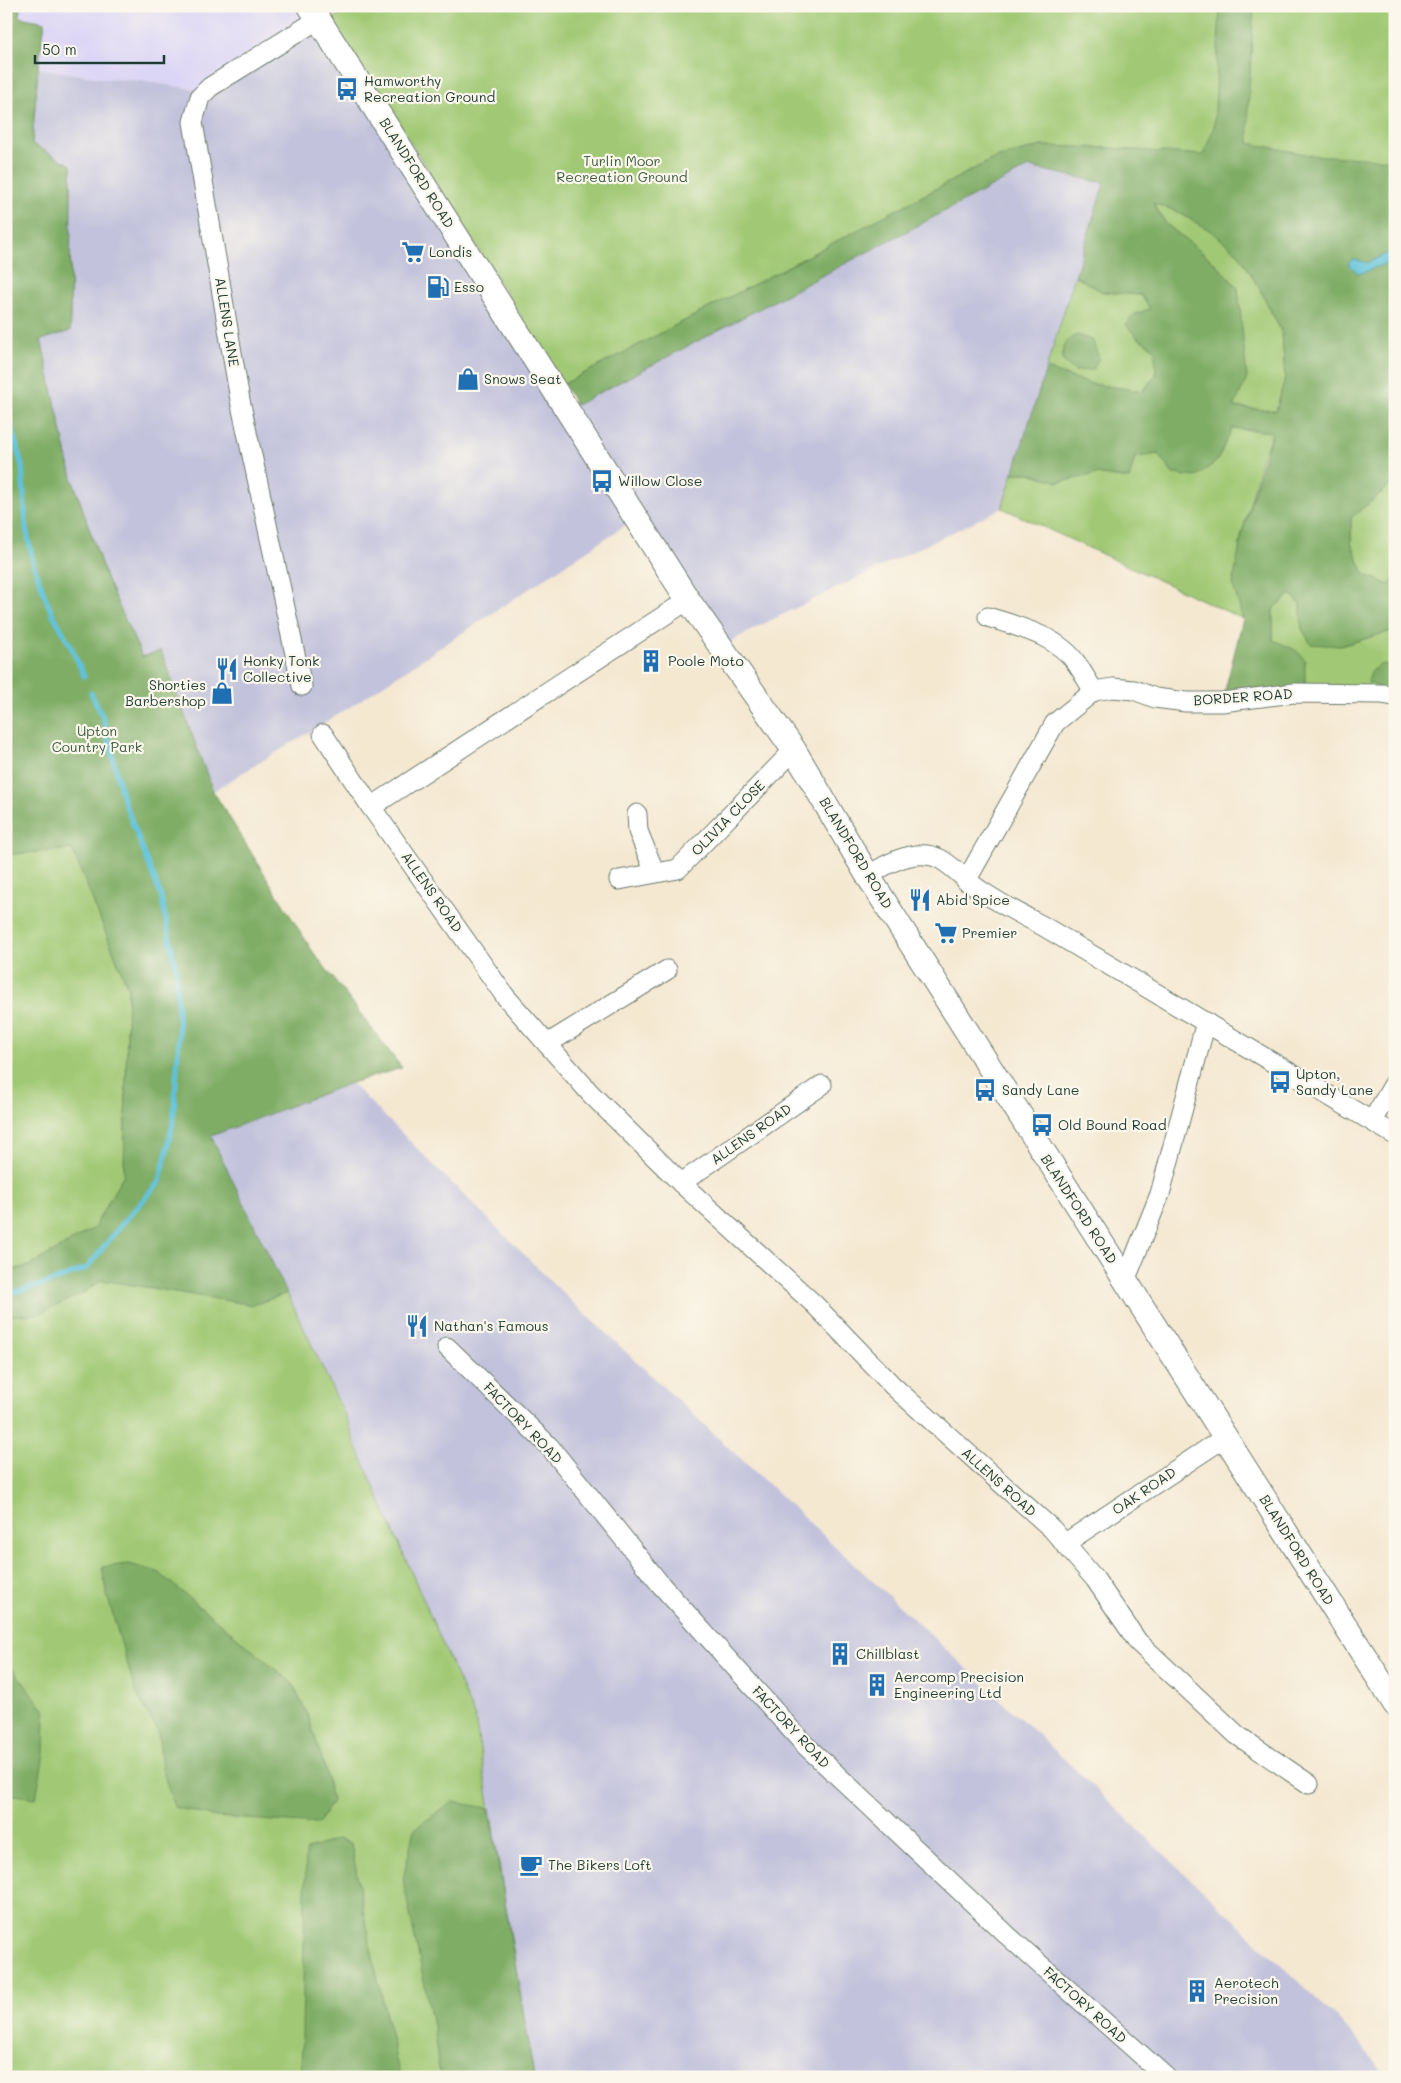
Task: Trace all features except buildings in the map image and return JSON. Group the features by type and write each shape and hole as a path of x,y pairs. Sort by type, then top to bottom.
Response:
{"main road":[{"name":"BLANDFORD ROAD","path":"315,13 688,600 794,750 868,876 1395,1704"}],"street":[{"name":"ALLENS LANE","path":"302,686 282,632 193,122 200,97 210,87 315,13"},
{"path":"370,807 688,600"},
{"path":"966,881 1055,724 1094,691 1077,663 1060,648 1035,632 988,618"},
{"name":"BORDER ROAD","path":"1094,691 1113,688 1134,690 1155,698 1186,702 1222,702 1294,693 1382,694 1395,696"},
{"name":"ALLENS ROAD","path":"323,734 370,807 505,996 591,1094 682,1184 814,1304 893,1386 1052,1529 1095,1580 1138,1642 1237,1735 1309,1784"},
{"name":"OLIVIA CLOSE","path":"619,880 678,869 794,750"},
{"path":"637,814 638,831 655,873"},
{"path":"868,876 900,859 929,856 940,859 966,881 993,899 1043,926 1395,1135"},
{"path":"547,1044 668,970"},
{"path":"1125,1281 1160,1194 1206,1022"},
{"path":"1372,1121 1395,1082"},
{"name":"ALLENS ROAD","path":"682,1184 822,1085"},
{"name":"FACTORY ROAD","path":"447,1347 549,1446 661,1585 805,1745 1007,1935 1166,2077"},
{"name":"OAK ROAD","path":"1064,1544 1224,1438"}],"shaded area":[{"path":"21,6 310,6 319,19 206,91 135,80 106,79 38,68 45,22 19,17"},
{"path":"319,19 567,409 1029,167 1105,183 1002,508 759,626 721,647 635,519 347,709 213,791 161,651 142,657 106,578 72,478 41,340 32,144 38,68 106,79 135,80 206,91"},
{"path":"351,1083 569,1299 1079,1773 1347,2028 1387,2077 534,2077 489,1808 349,1424 211,1136"}],"green space":[{"name":"Upton Country Park","path":"6,6 21,6 19,17 45,22 38,68 32,144 71,165 70,331 41,340 72,478 106,578 142,657 161,651 94,902 128,988 124,1174 94,1228 253,1305 287,1293 349,1424 355,1443 475,1718 534,2077 6,2077"},
{"name":"Upton Country Park","path":"6,6 21,6 19,17 45,22 38,68 32,144 71,165 70,331 41,340 72,478 106,578 142,657 161,651 213,791 311,949 402,1068 351,1083 211,1136 287,1293 253,1305 102,1280 83,1293 39,1314 6,1316 6,1271 29,1266 94,1228 124,1174 128,988 72,849 6,855"},
{"name":"Turlin Moor Recreation Ground","path":"352,6 1395,6 1395,175 1109,148 1042,146 995,158 564,384 332,19"},
{"path":"1220,6 1254,6 1248,110 1249,143 1310,155 1395,160 1395,481 1351,518 1351,543 1364,574 1389,585 1395,579 1395,630 1340,646 1311,644 1302,629 1301,605 1291,594 1273,609 1273,640 1296,650 1305,660 1305,693 1222,702 1243,619 1233,585 1242,533 1272,432 1232,428 1217,461 1196,477 1173,474 1158,454 1135,457 1129,479 1096,474 1059,482 1029,473 1013,473 1046,369 1092,384 1143,391 1156,375 1155,349 1137,337 1126,325 1133,315 1150,309 1141,295 1103,292 1075,276 1104,183 1029,167 576,405 564,384 995,158 1042,146 1109,148 1203,155 1214,127","holes":["1153,203 1176,211 1211,231 1239,254 1263,295 1282,333 1285,378 1276,411 1234,407 1247,378 1238,288 1215,263 1166,224"]},
{"path":"1153,203 1176,211 1211,231 1240,254 1282,333 1285,378 1276,411 1234,407 1238,288 1215,263 1166,224"},
{"path":"1075,276 1103,292 1141,295 1150,309 1133,315 1137,337 1155,349 1156,375 1143,391 1092,384 1046,369"},
{"path":"1077,335 1092,340 1099,358 1093,370 1075,371 1063,361 1064,345"},
{"path":"1232,428 1272,432 1262,459 1242,533 1233,585 1243,619 1002,508 1013,473 1029,473 1059,482 1096,474 1128,479 1135,457 1158,454 1173,474 1217,461"},
{"path":"1395,481 1395,579 1389,585 1364,574 1351,543 1351,518"},
{"path":"1291,594 1301,605 1302,629 1340,646 1395,630 1395,667 1382,664 1371,671 1383,688 1305,693 1273,640 1273,609"},
{"path":"1382,664 1395,667 1395,688 1383,688 1368,683 1371,671"},
{"path":"129,1564 158,1572 292,1683 308,1715 325,1768 332,1801 318,1824 216,1817 174,1807 162,1768 158,1731 136,1693 106,1592 102,1567"},
{"path":"6,1660 45,1711 44,1754 36,1798 6,1794"},
{"path":"452,1802 489,1808 534,2077 440,2077 433,2025 403,1880 414,1829"},
{"path":"338,1839 351,1843 369,1940 400,2077 301,2077 306,1850"}],"water":[{"path":"1395,250 1395,260 1359,274 1348,264 1353,259 1367,263"}],"waterway":[{"path":"6,406 22,466 26,528 34,566 49,607 70,645 84,676"},
{"path":"6,1294 45,1284 87,1268 121,1225 160,1181 173,1123 179,1039 176,969 161,896 123,799 103,718 91,693"}],"place":[{"name":"Hamworthy Recreation Ground","path":"347,89"},
{"name":"Londis","path":"413,252"},
{"name":"Esso","path":"438,287"},
{"name":"Snows Seat","path":"468,379"},
{"name":"Willow Close","path":"602,481"},
{"name":"Poole Moto","path":"651,661"},
{"name":"Honky Tonk Collective","path":"227,669"},
{"name":"Shorties Barbershop","path":"222,693"},
{"name":"Abid Spice","path":"920,900"},
{"name":"Premier","path":"946,933"},
{"name":"Upton, Sandy Lane","path":"1280,1082"},
{"name":"Sandy Lane","path":"985,1090"},
{"name":"Old Bound Road","path":"1042,1125"},
{"name":"Nathan's Famous","path":"417,1326"},
{"name":"Chillblast","path":"840,1654"},
{"name":"Aercomp Precision Engineering Ltd","path":"877,1685"},
{"name":"The Bikers Loft","path":"531,1865"},
{"name":"Aerotech Precision","path":"1197,1991"}]}
